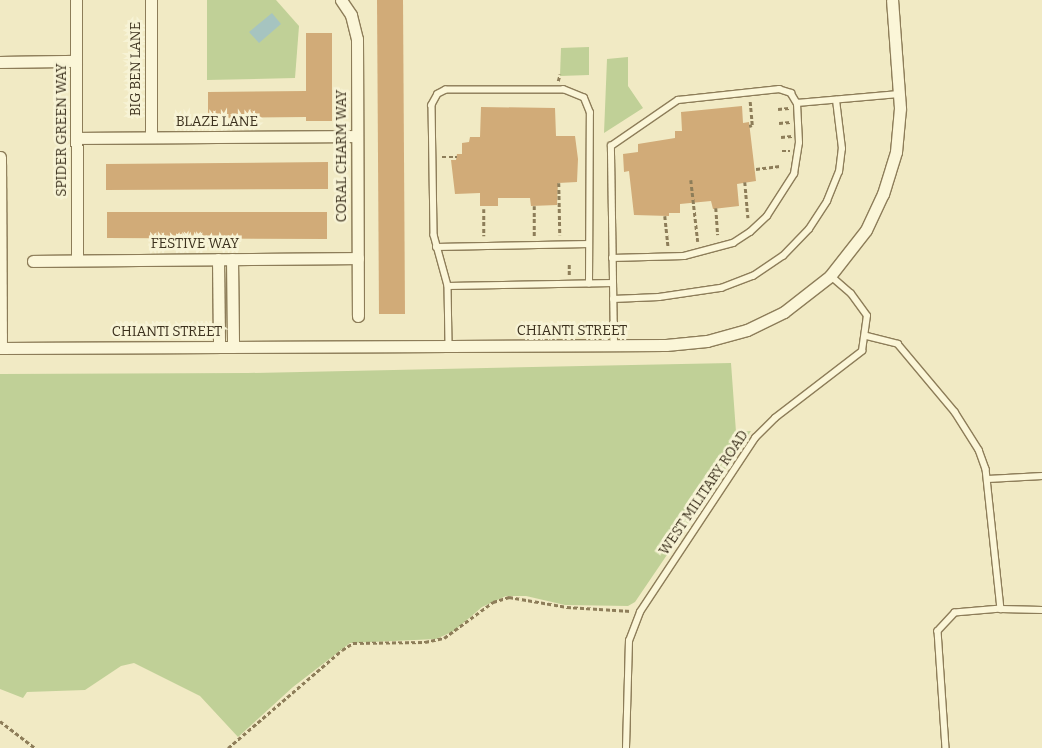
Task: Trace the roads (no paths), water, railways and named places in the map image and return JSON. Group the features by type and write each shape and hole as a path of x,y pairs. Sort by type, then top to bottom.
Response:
{"street":[{"name":"SPIDER GREEN WAY","path":"76,0 77,260"},
{"name":"BIG BEN LANE","path":"151,0 151,138"},
{"name":"CORAL CHARM WAY","path":"340,0 350,15 357,39 358,316"},
{"name":"CHIANTI STREET","path":"1,348 687,344 727,336 784,312 830,276 866,230 883,194 896,152 899,94 892,0"},
{"path":"0,62 76,61"},
{"name":"BLAZE LANE","path":"77,138 357,136"},
{"path":"0,157 1,348"},
{"name":"FESTIVE WAY","path":"33,261 358,258"},
{"path":"218,259 219,347"},
{"path":"232,259 233,347"}],"lane":[{"path":"612,258 684,256 733,243 750,232 767,216 794,174 799,143 797,103 791,93 779,89 678,100 611,146 612,258 614,345"},
{"path":"448,346 448,286 436,247 432,105 435,97 446,90 564,90 584,98 590,113 589,284"},
{"path":"797,103 899,94"},
{"path":"613,299 659,298 721,288 753,276 783,256 809,229 827,201 838,172 842,149 836,100"},
{"path":"436,247 589,244"},
{"path":"830,276 851,294 867,316 867,336 898,344 955,412 979,450 988,479 1001,609"},
{"path":"448,286 613,283"},
{"name":"WEST MILITARY ROAD","path":"626,748 629,641 640,612 755,438 775,418 862,351 867,336"},
{"path":"988,479 1042,476"},
{"path":"946,748 938,632 956,614 1001,609 1042,610"}],"water":[{"path":"272,13 281,24 259,43 249,32"}]}
